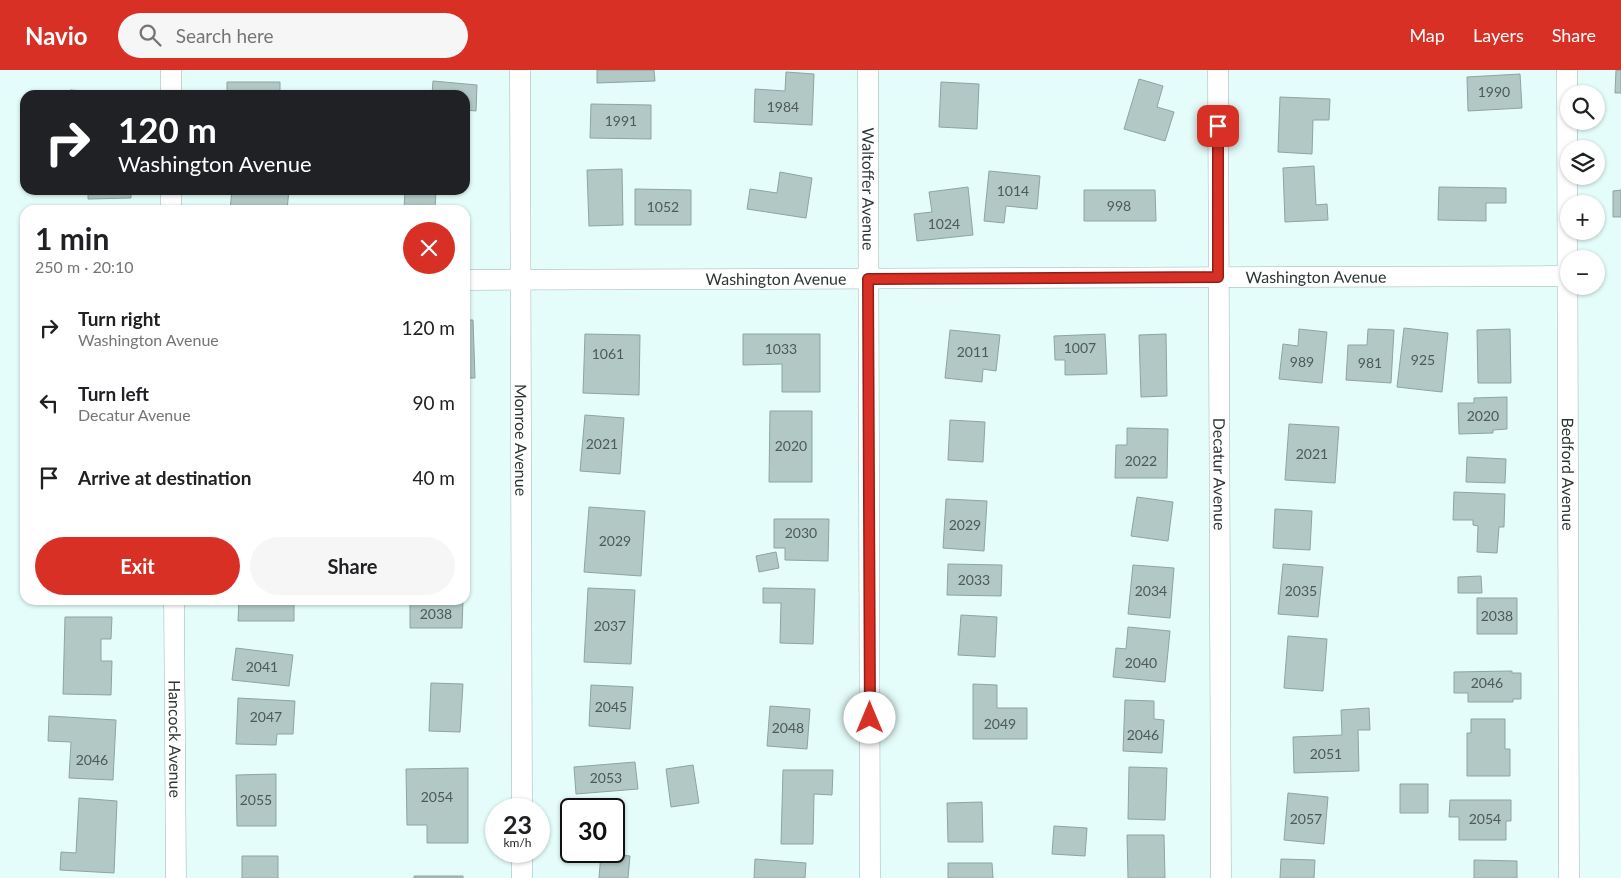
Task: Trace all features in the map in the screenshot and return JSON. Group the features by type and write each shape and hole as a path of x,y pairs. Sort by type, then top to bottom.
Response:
{"street":[{"path":"171,70 171,90"},
{"name":"Monroe Avenue","path":"520,70 522,798"},
{"name":"Waltoffer Avenue","path":"868,70 870,878"},
{"name":"Decatur Avenue","path":"1218,70 1220,878"},
{"name":"Bedford Avenue","path":"1566,70 1567,250"},
{"name":"Washington Avenue","path":"470,280 1560,276"},
{"name":"Bedford Avenue","path":"1567,295 1569,878"},
{"name":"Hancock Avenue","path":"174,605 176,878"},
{"path":"522,863 522,878"}],"building":[{"path":"597,70 654,70 655,81 597,83"},
{"path":"1616,70 1621,70 1621,93 1615,93"},
{"path":"786,72 814,74 812,125 754,122 755,89 785,91"},
{"path":"1520,74 1522,108 1468,111 1467,77"},
{"path":"1139,79 1163,86 1157,107 1174,112 1165,141 1124,129"},
{"path":"433,81 477,85 476,111 470,110 470,90 432,90"},
{"path":"227,82 280,82 280,90 227,90"},
{"path":"941,82 979,84 977,129 939,127"},
{"path":"1280,97 1330,99 1329,120 1313,120 1312,154 1278,152"},
{"path":"591,104 651,105 651,139 590,138"},
{"path":"1314,166 1316,205 1327,204 1328,220 1285,222 1283,168"},
{"path":"622,169 623,225 589,226 587,170"},
{"path":"989,171 1040,176 1037,209 1006,206 1004,223 984,221"},
{"path":"780,172 812,178 806,218 747,209 750,189 777,193"},
{"path":"968,187 973,235 917,241 914,214 932,212 929,192"},
{"path":"1439,187 1506,188 1506,203 1486,203 1486,221 1438,220"},
{"path":"635,189 691,190 691,225 635,225"},
{"path":"1084,190 1155,190 1156,221 1084,221"},
{"path":"1621,190 1621,217 1613,217 1613,191"},
{"path":"88,195 131,195 131,198 88,199"},
{"path":"232,195 288,195 288,205 230,205"},
{"path":"405,195 436,195 435,205 404,205"},
{"path":"470,320 473,320 475,378 470,378"},
{"path":"1404,328 1448,333 1442,392 1397,387"},
{"path":"1299,329 1327,332 1322,383 1279,379 1283,344 1298,346"},
{"path":"1368,329 1394,330 1391,383 1346,380 1348,345 1367,345"},
{"path":"1510,329 1511,383 1478,383 1477,330"},
{"path":"950,330 1000,335 996,371 983,369 982,382 945,378"},
{"path":"585,334 640,335 639,395 583,393"},
{"path":"743,334 820,334 820,392 782,392 782,364 743,365"},
{"path":"1105,334 1107,374 1065,375 1065,360 1055,360 1054,336"},
{"path":"1166,334 1167,396 1141,397 1139,335"},
{"path":"1507,397 1507,429 1493,430 1493,433 1459,434 1458,403 1474,403 1474,398"},
{"path":"770,411 812,411 812,482 769,482"},
{"path":"585,415 624,418 620,474 580,471"},
{"path":"950,420 985,422 983,462 948,460"},
{"path":"1289,424 1339,427 1335,483 1285,480"},
{"path":"1127,428 1168,429 1167,478 1115,478 1116,445 1127,445"},
{"path":"1467,457 1506,459 1505,483 1466,482"},
{"path":"1454,492 1505,494 1504,527 1499,527 1497,553 1477,552 1478,526 1473,525 1473,520 1453,520"},
{"path":"1137,497 1173,502 1168,541 1131,536"},
{"path":"946,499 987,501 984,551 943,548"},
{"path":"589,507 645,511 641,576 584,572"},
{"path":"1275,509 1312,511 1310,550 1273,548"},
{"path":"774,519 829,519 828,561 785,560 785,548 774,548"},
{"path":"776,552 779,568 759,572 756,556"},
{"path":"948,564 1002,565 1001,596 947,595"},
{"path":"1283,564 1323,567 1318,617 1278,614"},
{"path":"1133,565 1174,568 1170,618 1128,614"},
{"path":"1481,576 1482,593 1458,593 1458,577"},
{"path":"588,588 635,590 631,664 584,662"},
{"path":"763,588 815,589 813,644 780,643 781,603 763,603"},
{"path":"1477,598 1517,598 1517,634 1477,634"},
{"path":"239,605 294,605 294,621 238,621"},
{"path":"410,605 463,605 462,628 410,628"},
{"path":"961,615 997,617 995,657 958,655"},
{"path":"65,617 112,617 111,639 101,639 101,661 112,661 111,695 63,694"},
{"path":"1128,627 1170,631 1165,682 1113,677 1116,648 1126,649"},
{"path":"1288,636 1327,639 1323,691 1284,688"},
{"path":"236,648 293,655 289,686 232,680"},
{"path":"1512,671 1512,673 1521,673 1521,699 1513,699 1513,702 1468,702 1468,693 1454,693 1454,672"},
{"path":"431,683 463,684 460,732 429,731"},
{"path":"973,684 997,685 997,708 1027,708 1027,739 973,739"},
{"path":"591,685 633,687 630,729 589,726"},
{"path":"238,698 295,701 293,734 277,734 276,745 236,744"},
{"path":"1125,700 1154,701 1154,719 1164,720 1162,753 1123,751"},
{"path":"770,706 810,709 807,749 767,746"},
{"path":"1369,708 1370,730 1358,730 1359,771 1294,773 1293,737 1342,735 1341,710"},
{"path":"49,716 116,720 113,780 69,778 71,742 48,741"},
{"path":"1471,719 1505,719 1505,749 1510,749 1510,776 1467,776 1467,733 1471,733"},
{"path":"635,762 638,789 576,794 574,767"},
{"path":"693,765 699,803 671,807 666,769"},
{"path":"1129,767 1167,768 1165,820 1128,819"},
{"path":"468,768 468,843 427,843 427,825 407,825 406,769"},
{"path":"783,770 833,770 832,795 814,794 813,844 781,844"},
{"path":"276,774 276,826 237,826 236,775"},
{"path":"1400,784 1428,784 1428,813 1400,813"},
{"path":"1288,793 1328,797 1324,844 1284,840"},
{"path":"79,798 117,801 114,873 60,870 61,852 76,853"},
{"path":"1450,800 1511,800 1511,821 1506,821 1506,840 1459,840 1459,817 1449,817"},
{"path":"982,802 983,842 948,842 947,803"},
{"path":"1054,826 1087,828 1085,856 1052,854"},
{"path":"1127,835 1164,835 1165,878 1128,878"},
{"path":"625,855 630,856 628,878 599,878 600,863 625,863"},
{"path":"242,856 278,856 278,878 242,878"},
{"path":"755,859 806,863 805,878 754,878"},
{"path":"1281,859 1315,860 1314,878 1280,878"},
{"path":"1474,860 1517,861 1517,878 1474,878"},
{"path":"948,863 992,863 993,878 948,878"},
{"path":"414,876 463,876 463,878 414,878"}],"route":[{"path":"870,718 868,279 1218,277 1218,126"}]}
